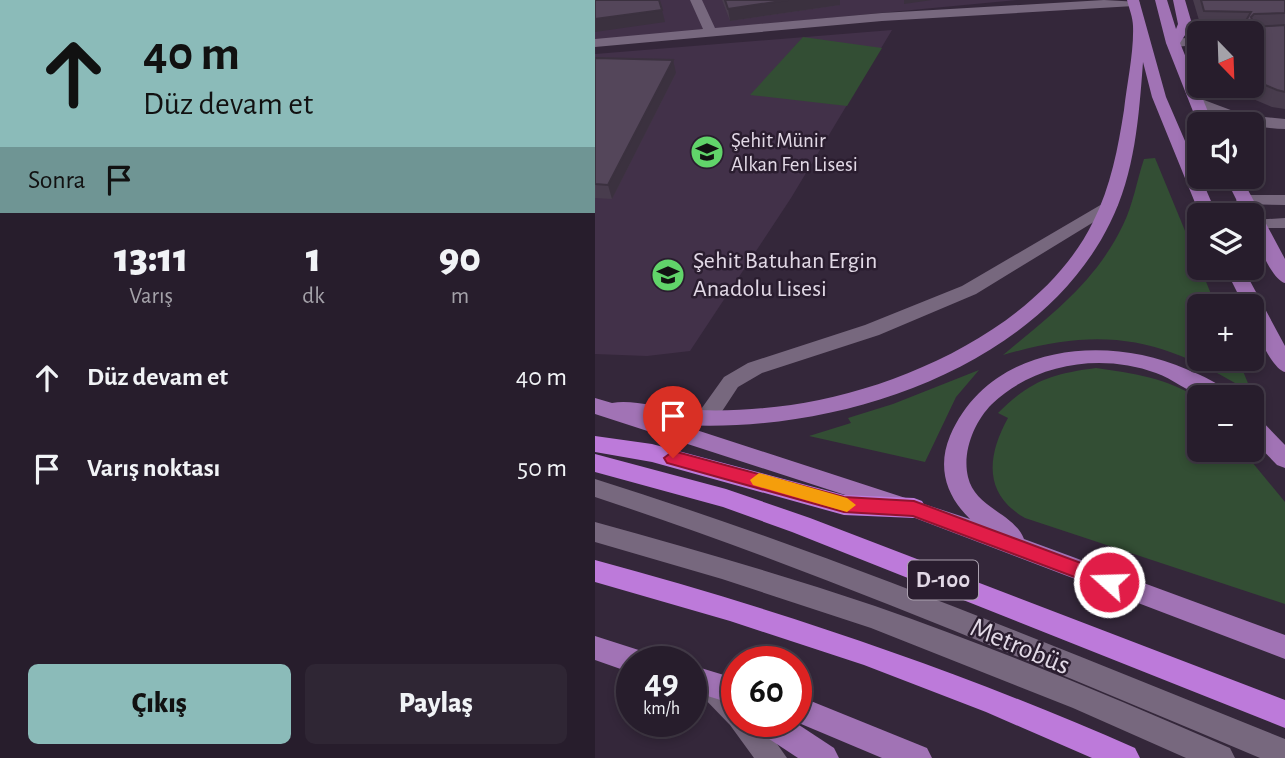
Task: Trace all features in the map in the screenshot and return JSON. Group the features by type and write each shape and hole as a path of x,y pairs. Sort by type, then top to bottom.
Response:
{"highway":[{"path":"595,443 652,453 844,505 914,509"},
{"name":"D-100","path":"595,463 726,498 801,525 1285,714"},
{"path":"595,571 773,624 915,672 1125,758"}],"main road":[{"path":"1161,0 1173,43 1201,112"},
{"path":"1173,43 1185,24 1179,0"},
{"path":"1133,1 1170,128 1204,203"},
{"path":"606,408 705,419 757,416 842,400 894,384 979,348 1029,313 1065,278 1089,245 1109,205 1132,125 1139,29"},
{"path":"1239,189 1246,203"},
{"path":"1264,233 1285,256"},
{"path":"1264,239 1285,277"},
{"path":"1240,280 1285,365"},
{"path":"1060,564 1022,545 989,521 964,496 956,479 954,456 963,425 983,397 1020,372 1039,365 1084,357 1120,357 1157,365 1201,385"},
{"path":"606,408 914,509 1283,646"},
{"path":"1264,437 1285,459"},
{"path":"595,648 616,655"},
{"path":"812,715 917,758"},
{"path":"792,737 824,758"}],"street":[{"path":"697,0 711,33"},
{"path":"871,0 882,18"},
{"path":"595,43 1033,3 1133,1"},
{"path":"1173,43 1187,42"},
{"path":"1196,101 1237,120 1255,124 1285,124"},
{"path":"1244,200 1285,200"},
{"path":"705,419 731,382 755,368 872,330 969,290 1109,205"},
{"path":"1264,224 1285,223"},
{"name":"Metrobüs","path":"595,488 716,527 892,592 1019,648 1285,754"},
{"name":"Metrobüs","path":"595,532 722,568 875,618 1083,698 1220,758"},
{"path":"707,687 721,700"},
{"path":"756,737 772,758"}],"shaded area":[{"path":"595,0 1017,0 595,40"},
{"name":"Şehit Münir Alkan Fen Lisesi","path":"892,30 791,198 690,351 647,356 595,354 595,54"}],"green space":[{"path":"803,37 882,48 847,106 750,95"},
{"path":"1155,158 1187,236 1187,280 1205,280 1211,294 1187,294 1187,359 1132,342 1103,339 1040,346 1003,355 1071,297 1112,246 1132,201 1144,159"},
{"path":"1096,368 1136,374 1187,392 1187,462 1252,462 1285,502 1285,604 1025,518 1011,508 1002,498 993,473 996,446 1008,418 998,413 1031,386 1066,373"},
{"path":"979,370 956,397 925,462 809,436 851,423 848,418 893,404"},
{"path":"1214,371 1243,371 1249,385 1239,385"}],"building":[{"path":"595,0 659,0 662,10 595,19"},
{"path":"725,0 788,0 728,9"},
{"path":"1201,0 1285,0 1285,13 1254,14 1251,17 1253,21 1246,21 1251,12 1204,11"},
{"path":"1285,25 1285,92 1264,84 1264,26"},
{"path":"595,58 673,60 608,185 595,184"}],"slow traffic":[{"path":"759,480 847,505"}],"place":[{"name":"Şehit Münir Alkan Fen Lisesi","path":"707,152"},
{"name":"Şehit Batuhan Ergin Anadolu Lisesi","path":"668,275"}],"route":[{"path":"673,458 844,505 914,509 1109,582"}]}
